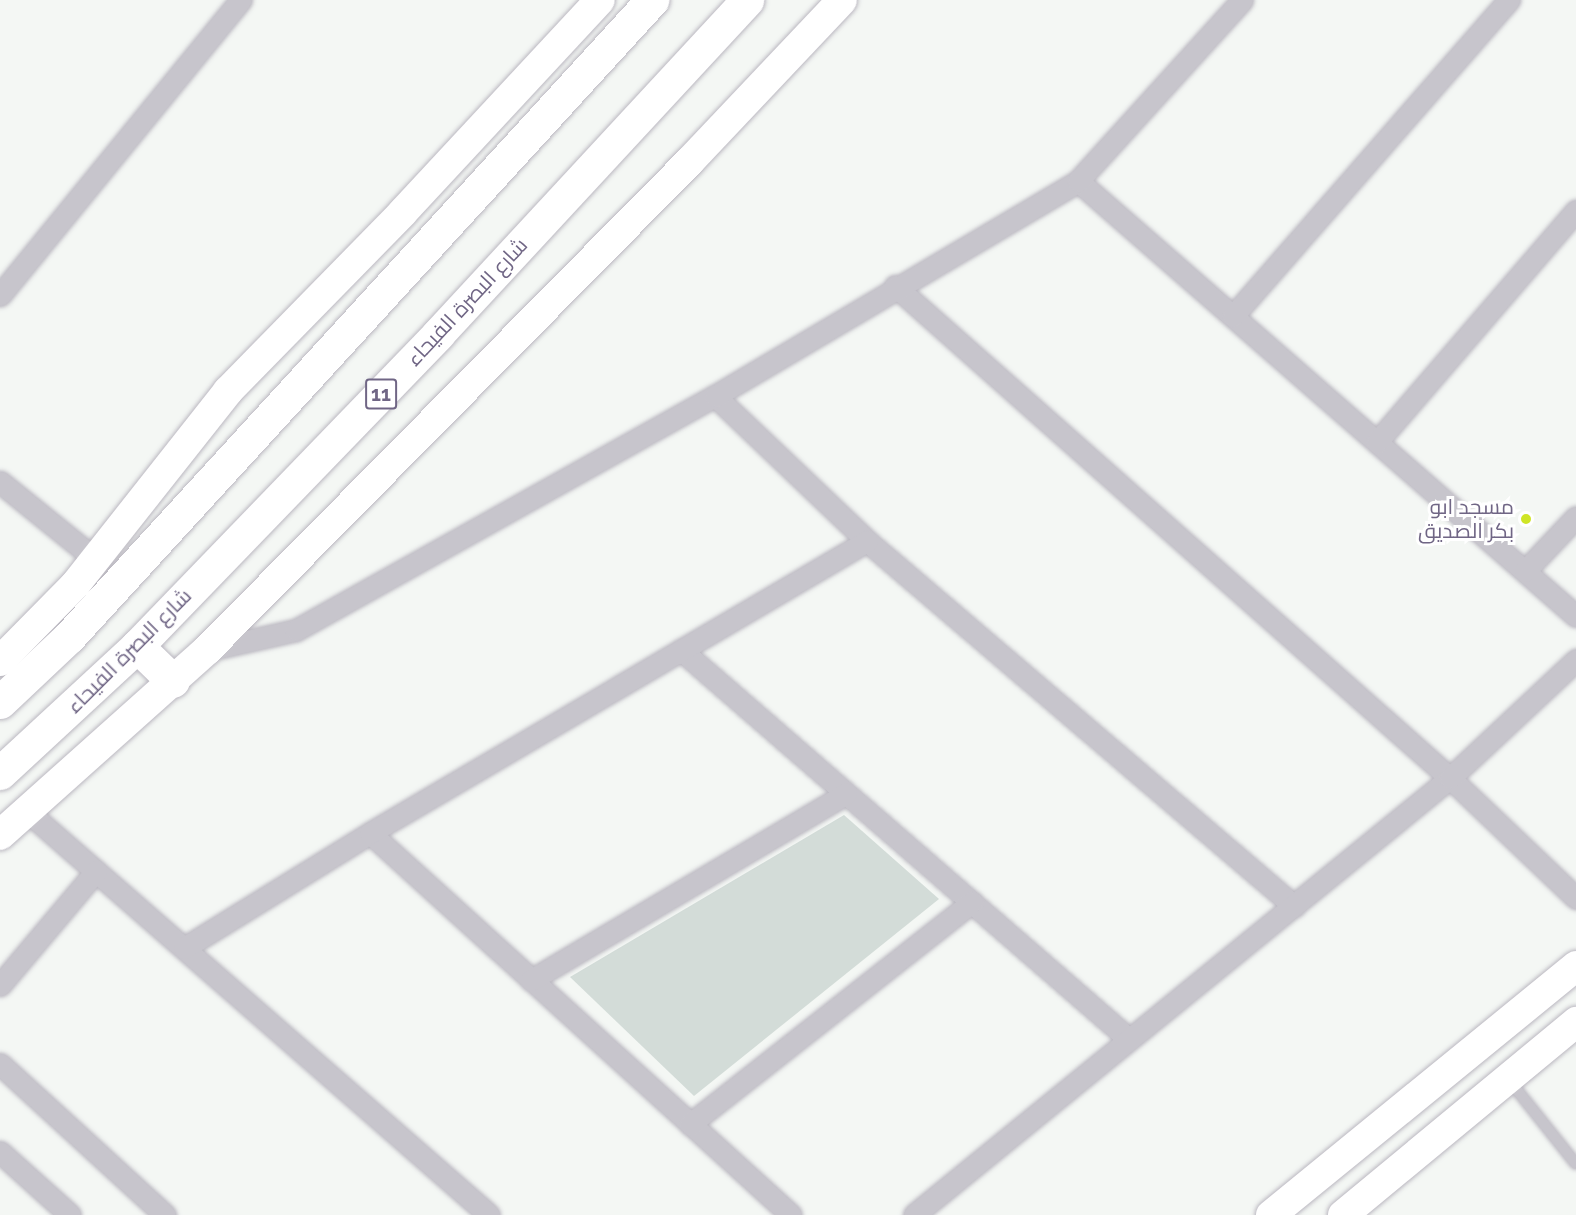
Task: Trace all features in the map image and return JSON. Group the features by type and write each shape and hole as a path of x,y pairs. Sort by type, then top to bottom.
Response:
{"highway":[{"path":"0,702 69,637 652,0"},
{"name":"شارع البصرة الفيحاء","path":"0,773 136,646 438,334 747,0"},
{"path":"136,646 173,681"}],"main road":[{"path":"5,652 95,559 228,390 403,212 600,0"},
{"path":"0,835 207,650 690,161 842,0"},
{"path":"1271,1215 1576,966"},
{"path":"1343,1215 1576,1022"}],"street":[{"path":"1,292 241,0"},
{"path":"207,650 296,630 715,396 895,286 1078,181 1242,0"},
{"path":"1233,316 1509,0"},
{"path":"1078,181 1576,616"},
{"path":"1377,442 1576,211"},
{"path":"895,286 1450,778 1576,898"},
{"path":"715,396 867,541 1294,906"},
{"path":"0,482 95,559"},
{"path":"1525,571 1576,517"},
{"path":"184,948 370,833 867,541"},
{"path":"681,650 1130,1039"},
{"path":"914,1215 1450,778 1576,660"},
{"path":"531,980 846,794"},
{"path":"28,812 485,1214"},
{"path":"370,833 791,1215"},
{"path":"0,985 96,871"},
{"path":"690,1124 972,902"},
{"path":"0,1064 165,1215"},
{"path":"0,1152 70,1215"}],"lane":[{"path":"1508,1078 1576,1164"}],"shaded area":[{"path":"844,815 939,899 694,1096 570,977"}],"place":[{"name":"مسجد ابو بكر الصديق","path":"1526,519"}]}
